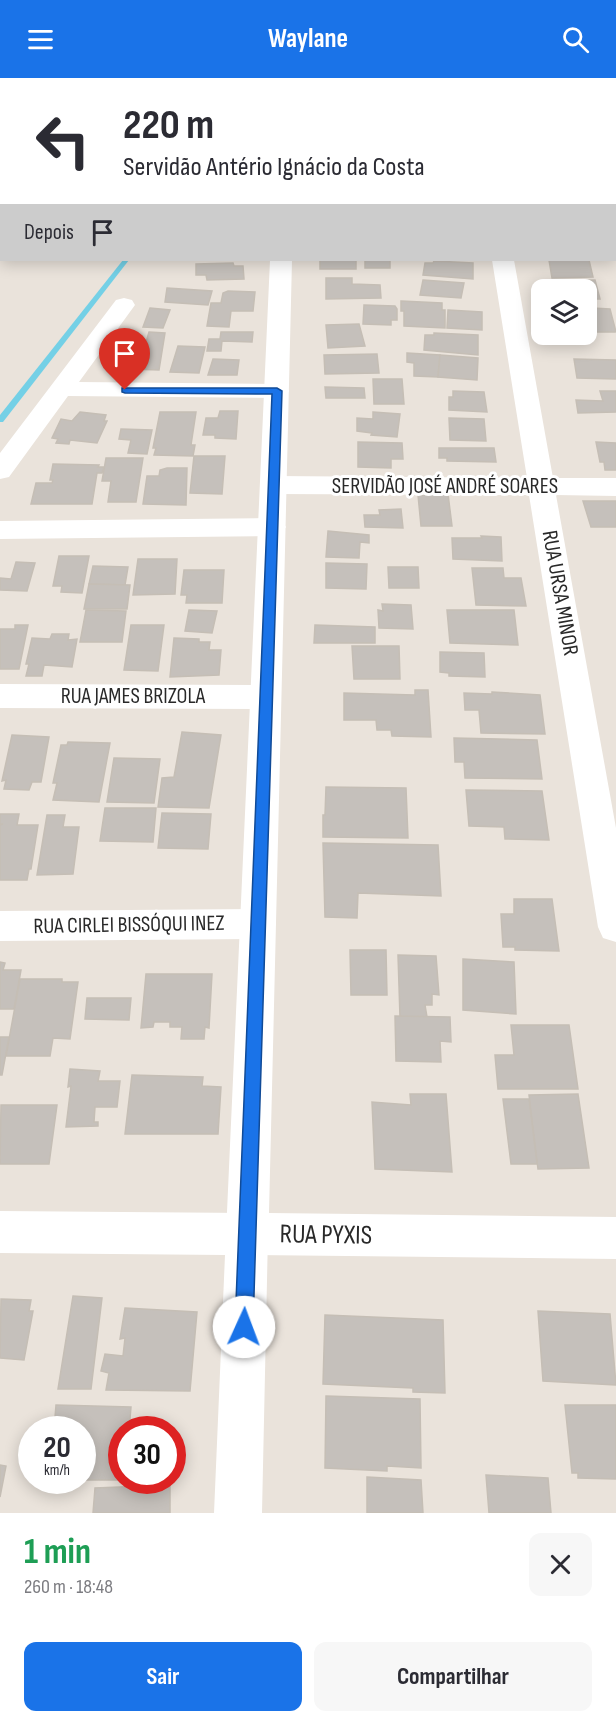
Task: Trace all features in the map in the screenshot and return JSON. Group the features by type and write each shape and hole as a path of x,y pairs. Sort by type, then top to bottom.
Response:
{"street":[{"path":"238,1513 282,261"},
{"name":"RUA URSA MINOR","path":"503,261 616,927"},
{"path":"0,471 124,305"},
{"path":"60,389 277,391"},
{"name":"SERVIDÃO JOSÉ ANDRÉ SOARES","path":"273,485 616,487"},
{"path":"0,530 272,527"},
{"name":"RUA JAMES BRIZOLA","path":"0,696 266,697"},
{"name":"RUA CIRLEI BISSÓQUI INEZ","path":"0,926 258,924"},
{"name":"RUA PYXIS","path":"0,1232 616,1238"}],"building":[{"path":"320,261 356,261 356,269 320,269"},
{"path":"365,261 390,261 390,268 365,268"},
{"path":"434,261 473,263 473,279 423,275 425,263"},
{"path":"549,261 589,261 593,277 552,278"},
{"path":"233,263 234,266 243,266 244,279 207,280 206,275 196,275 196,264"},
{"path":"326,278 352,278 352,284 380,285 381,298 326,299"},
{"path":"423,280 464,283 461,298 420,295"},
{"path":"167,288 212,291 208,305 165,302"},
{"path":"228,291 255,292 253,311 231,311 229,327 207,326 211,303 221,303 223,293"},
{"path":"401,301 442,303 442,310 445,310 445,328 404,326"},
{"path":"364,305 395,306 397,320 391,320 391,325 363,324"},
{"path":"150,308 170,310 163,328 143,327"},
{"path":"597,308 610,309 616,332 597,332"},
{"path":"448,310 482,312 482,330 447,328"},
{"path":"359,324 365,346 328,348 326,325"},
{"path":"149,332 165,333 159,370 131,369 137,346 145,346"},
{"path":"221,332 253,332 252,342 222,341 221,351 207,351 209,339 220,339"},
{"path":"434,333 478,335 478,355 424,350 425,335 434,335"},
{"path":"178,346 205,347 199,373 170,372"},
{"path":"407,353 440,355 438,377 414,376 414,363 407,362"},
{"path":"377,354 379,373 325,374 324,355"},
{"path":"440,355 478,358 477,380 438,377"},
{"path":"213,359 239,360 237,375 208,375"},
{"path":"574,359 616,360 616,379 577,378"},
{"path":"373,379 402,379 404,404 374,404"},
{"path":"325,387 364,388 365,398 326,398"},
{"path":"453,391 484,392 487,412 449,410 449,397 453,397"},
{"path":"600,391 616,391 616,412 578,413 576,400 603,401"},
{"path":"220,411 238,411 236,439 203,435 206,418 218,418"},
{"path":"80,412 106,415 104,421 107,421 97,443 70,440 69,444 56,443 58,439 52,438 61,419 72,421"},
{"path":"160,412 196,412 191,445 195,445 193,456 154,455 156,448 153,448"},
{"path":"373,412 400,414 397,437 371,435 372,433 357,431 357,418 373,419"},
{"path":"449,418 484,419 486,441 450,440"},
{"path":"121,429 152,430 147,454 128,453 131,440 119,439"},
{"path":"358,442 402,443 403,459 391,459 391,468 358,467"},
{"path":"596,442 616,443 616,470 605,470 604,462 600,462"},
{"path":"439,448 494,448 496,462 447,461 447,458 439,458"},
{"path":"194,456 225,456 222,494 190,493"},
{"path":"106,458 143,458 136,502 108,502 111,481 102,481"},
{"path":"53,464 104,467 102,473 97,473 92,504 31,504 36,483 52,483 53,480 50,480"},
{"path":"187,468 186,505 143,504 147,476 159,476 160,470"},
{"path":"448,494 452,526 421,526 418,495"},
{"path":"583,501 616,501 616,527 591,527"},
{"path":"401,509 403,528 365,527 364,515 380,515 379,510"},
{"path":"328,531 369,535 369,543 360,542 359,558 326,557"},
{"path":"481,536 501,537 502,561 453,559 452,538 482,538"},
{"path":"59,556 89,556 82,593 61,592 62,586 53,586"},
{"path":"138,559 177,559 175,594 133,595"},
{"path":"16,562 35,563 27,591 0,590 0,578 11,579"},
{"path":"326,563 367,564 366,589 326,588"},
{"path":"93,566 128,567 125,585 89,584"},
{"path":"388,567 418,567 419,588 389,588"},
{"path":"472,568 503,568 504,578 521,578 526,606 476,605"},
{"path":"184,570 224,570 222,603 186,603 187,595 181,595"},
{"path":"89,584 130,585 127,609 84,609"},
{"path":"382,604 411,605 413,629 379,628 378,610 383,611"},
{"path":"86,610 126,611 122,642 80,642"},
{"path":"189,610 217,611 212,633 185,631"},
{"path":"447,610 514,610 518,645 450,643"},
{"path":"15,625 28,625 19,669 0,669 0,629 15,629"},
{"path":"131,625 164,625 158,671 124,670"},
{"path":"315,625 375,627 375,643 314,643"},
{"path":"52,634 69,634 68,640 77,639 72,667 44,665 42,676 26,676 29,664 26,664 32,638 50,639"},
{"path":"174,638 199,639 199,642 210,642 209,650 221,650 219,675 170,677"},
{"path":"352,646 399,646 400,679 354,679"},
{"path":"440,652 484,653 485,677 449,676 449,673 440,672"},
{"path":"415,690 428,690 431,737 392,736 391,730 377,730 376,720 344,720 344,693 415,695"},
{"path":"492,692 540,695 545,734 481,733 479,710 465,710 464,693 492,694"},
{"path":"182,732 221,735 209,808 158,807 162,778 174,777"},
{"path":"12,735 49,737 41,782 32,782 29,790 4,789 6,780 2,781"},
{"path":"454,738 537,740 542,779 465,778 464,762 455,762"},
{"path":"68,742 110,743 99,802 53,800 57,783 53,783 61,745 67,745"},
{"path":"114,758 160,759 154,803 107,802"},
{"path":"326,787 406,788 408,838 323,837"},
{"path":"466,790 542,791 549,840 505,839 504,827 469,826"},
{"path":"105,808 156,808 153,842 100,841"},
{"path":"162,813 211,814 208,849 158,848"},
{"path":"0,814 19,814 17,825 38,825 27,880 0,880 0,825 3,824 0,824"},
{"path":"47,815 65,815 63,827 79,827 73,874 37,875"},
{"path":"323,843 438,845 441,896 358,893 357,918 325,917"},
{"path":"514,899 552,899 559,951 515,950 515,947 503,947 501,914 514,914"},
{"path":"350,950 386,950 387,995 351,995"},
{"path":"398,955 436,956 439,995 432,994 432,1005 425,1005 427,1017 400,1017"},
{"path":"463,959 514,962 516,1014 463,1010"},
{"path":"0,962 5,963 3,970 21,970 14,1009 0,1009"},
{"path":"146,974 212,974 209,1028 205,1027 204,1039 181,1039 182,1027 170,1027 170,1022 154,1022 153,1027 141,1028"},
{"path":"20,979 62,979 62,982 78,982 70,1039 53,1038 50,1056 6,1056"},
{"path":"87,998 131,998 129,1020 85,1019"},
{"path":"395,1016 450,1017 451,1042 440,1041 441,1062 396,1061"},
{"path":"511,1025 569,1025 578,1089 498,1089 495,1055 514,1055"},
{"path":"0,1037 9,1037 2,1075 0,1075"},
{"path":"70,1069 100,1071 98,1081 120,1081 117,1107 95,1107 94,1122 98,1122 98,1126 66,1127 71,1086 68,1087"},
{"path":"132,1075 203,1077 202,1086 221,1087 218,1134 125,1134"},
{"path":"410,1094 446,1094 452,1172 375,1169 372,1102 411,1105"},
{"path":"578,1094 589,1168 538,1169 529,1095"},
{"path":"503,1099 529,1099 537,1164 511,1164"},
{"path":"1,1105 57,1105 49,1164 0,1164"},
{"path":"73,1296 102,1298 91,1389 58,1389"},
{"path":"1,1299 31,1300 29,1311 33,1311 24,1360 0,1358"},
{"path":"125,1308 197,1312 190,1391 106,1390 109,1373 101,1371 105,1354 123,1356 125,1338 120,1339"},
{"path":"538,1311 610,1314 616,1385 543,1381"},
{"path":"325,1315 443,1320 445,1393 413,1392 413,1388 323,1384"},
{"path":"326,1396 420,1399 421,1468 387,1466 387,1471 325,1468"},
{"path":"56,1405 131,1407 130,1416 108,1416 108,1480 96,1480 96,1416 55,1416"},
{"path":"565,1405 616,1405 616,1479 578,1478 578,1473 572,1473"},
{"path":"0,1465 6,1466 0,1497"},
{"path":"486,1475 548,1478 551,1513 489,1513"},
{"path":"367,1477 421,1480 423,1513 367,1513"},
{"path":"108,1487 108,1494 170,1494 170,1513 93,1513 96,1488"}],"waterway":[{"path":"0,420 125,261"}],"route":[{"path":"125,390 277,391 244,1327"}]}
